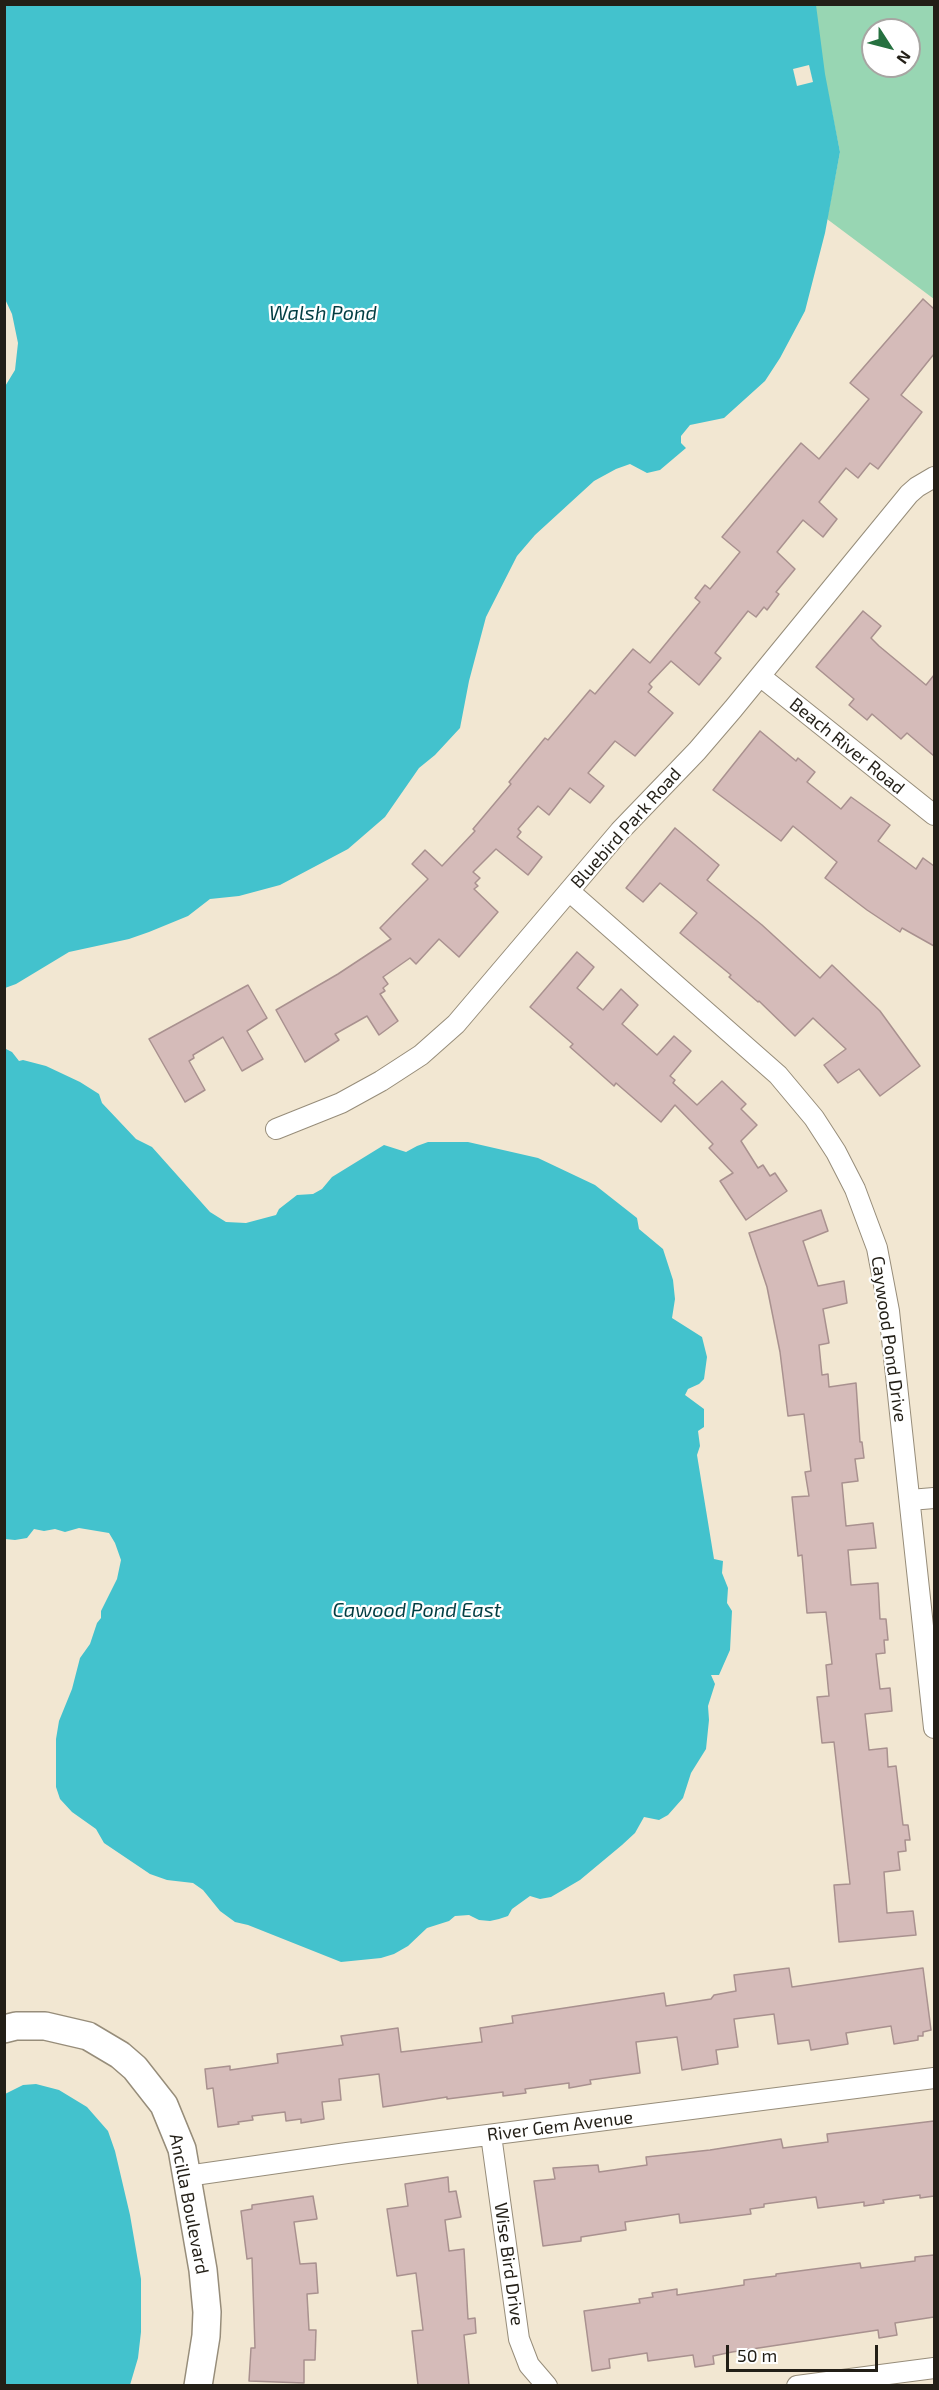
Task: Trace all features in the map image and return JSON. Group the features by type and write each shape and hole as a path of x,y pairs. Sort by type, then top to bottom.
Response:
{"street":[{"name":"Bluebird Park Road","path":"276,1129 362,1092 401,1069 438,1041 471,1008 620,831 697,751 909,494 934,477"},
{"name":"Beach River Road","path":"760,676 934,815"},
{"name":"Caywood Pond Drive","path":"568,891 778,1075 803,1103 836,1152 863,1209 882,1269 889,1311 934,1728"},
{"path":"910,1500 934,1498"},
{"name":"Ancilla Boulevard","path":"4,2029 30,2025 56,2028 88,2036 120,2055 147,2081 164,2105 177,2133 187,2176 206,2296 206,2336 198,2385"},
{"name":"River Gem Avenue","path":"187,2176 934,2078"},
{"name":"Wise Bird Drive","path":"491,2135 519,2339 529,2366 547,2385"},
{"path":"797,2385 934,2368"}],"green space":[{"path":"810,5 934,5 934,299 827,219 840,152"}],"water":[{"name":"Walsh Pond","path":"5,5 816,5 825,74 840,152 825,233 805,311 765,381 724,418 690,425 681,436 681,443 686,448 660,470 647,473 630,464 616,469 594,481 535,535 517,556 486,617 469,681 460,728 435,755 419,768 385,817 348,849 280,885 239,896 210,899 188,916 149,932 129,939 69,952 16,984 5,988 4,388 15,370 18,343 12,314 4,297"},
{"name":"Cawood Pond East","path":"6,1049 12,1052 19,1061 46,1066 99,1094 102,1103 136,1139 152,1147 210,1212 226,1222 246,1223 276,1215 279,1209 297,1195 313,1194 322,1189 332,1177 384,1145 406,1152 428,1142 468,1142 538,1158 595,1185 637,1218 639,1229 663,1249 673,1280 675,1299 672,1318 702,1337 707,1357 704,1379 688,1389 685,1395 704,1409 704,1427 698,1431 700,1446 697,1455 714,1559 723,1561 722,1573 728,1588 727,1603 732,1611 730,1650 719,1675 711,1675 715,1684 708,1706 706,1749 691,1773 683,1798 668,1815 659,1820 644,1817 635,1833 622,1845 580,1880 551,1897 540,1899 530,1896 512,1909 508,1916 490,1921 479,1920 469,1915 455,1916 449,1921 427,1928 408,1946 394,1954 381,1958 341,1962 235,1922 220,1911 203,1890 193,1883 167,1880 150,1874 104,1843 96,1829 72,1812 60,1799 56,1787 56,1739 59,1721 72,1689 80,1658 90,1644 101,1618 101,1611 117,1579 121,1560 109,1533 79,1528 65,1532 55,1529 44,1531 34,1529 27,1538 5,1539"},
{"path":"36,2084 59,2090 87,2107 108,2131 115,2151 130,2215 141,2279 141,2332 138,2358 130,2385 5,2385 5,2094 23,2085"}],"pier":[{"path":"809,65 813,82 797,86 793,69"}],"building":[{"path":"923,299 934,309 934,354 901,395 922,412 878,469 870,463 858,478 846,468 819,502 837,519 823,537 803,520 777,552 795,569 776,592 779,594 767,610 764,607 756,617 748,611 715,653 721,658 699,685 671,661 649,684 652,687 648,692 673,713 635,756 615,741 588,773 604,786 590,803 570,788 549,815 538,806 518,829 521,832 517,837 542,857 528,875 496,849 473,872 480,878 475,883 478,886 474,889 498,912 459,957 439,939 416,964 410,958 383,977 388,984 383,988 385,991 380,994 398,1021 379,1035 367,1016 335,1034 339,1040 305,1062 276,1010 338,974 391,939 380,928 428,879 412,864 425,850 442,866 475,831 473,829 511,784 509,782 545,738 548,740 590,690 595,694 633,649 650,663 700,602 695,598 705,585 710,589 740,552 722,537 801,443 819,459 869,399 850,383"},
{"path":"863,611 881,626 871,638 879,646 926,685 934,675 934,756 907,733 901,739 872,714 867,720 849,705 854,699 816,667"},
{"path":"760,731 796,761 798,758 815,772 807,782 841,809 851,797 890,825 878,841 916,869 923,858 934,866 934,946 902,928 900,932 825,878 837,862 793,826 781,841 713,790"},
{"path":"675,828 719,865 707,880 762,925 820,978 832,965 880,1011 920,1066 880,1096 859,1069 838,1083 824,1065 846,1049 813,1018 795,1036 759,1001 729,977 731,975 680,933 697,913 660,883 643,902 626,888"},
{"path":"577,952 594,967 577,988 603,1010 621,989 638,1005 622,1024 657,1055 674,1036 691,1051 670,1076 675,1080 673,1083 697,1105 722,1081 746,1104 741,1109 757,1125 741,1141 758,1168 763,1165 770,1176 775,1173 787,1191 746,1220 720,1181 733,1173 709,1148 713,1144 675,1105 661,1122 616,1083 614,1086 570,1047 573,1044 530,1007"},
{"path":"248,985 267,1018 247,1031 263,1059 242,1071 223,1037 193,1055 194,1058 189,1061 205,1090 185,1102 149,1039"},
{"path":"821,1210 828,1231 803,1241 818,1286 844,1281 847,1303 823,1309 829,1343 819,1345 822,1375 828,1374 829,1387 856,1383 860,1442 862,1442 864,1458 855,1459 858,1481 842,1483 846,1526 873,1523 876,1548 848,1550 851,1585 878,1583 880,1619 886,1619 888,1640 884,1640 885,1653 876,1654 880,1689 890,1688 892,1711 865,1714 869,1750 887,1748 888,1767 896,1766 903,1825 908,1825 910,1840 905,1840 906,1851 898,1852 900,1870 884,1872 887,1913 913,1911 916,1935 839,1942 834,1885 850,1884 834,1742 822,1743 817,1697 829,1696 826,1665 832,1664 826,1612 807,1613 802,1555 798,1556 792,1497 809,1496 805,1472 811,1471 804,1414 788,1416 780,1352 767,1287 749,1233"},
{"path":"789,1968 792,1987 923,1968 931,2030 923,2032 923,2036 918,2036 918,2040 894,2044 891,2026 846,2033 848,2044 811,2050 809,2040 778,2044 774,2014 734,2019 738,2047 716,2050 718,2064 682,2070 677,2037 636,2042 640,2073 590,2080 591,2084 569,2088 569,2083 525,2089 526,2093 503,2096 503,2092 447,2099 447,2097 383,2107 379,2074 339,2079 341,2100 322,2102 324,2119 301,2123 301,2119 286,2121 285,2112 252,2116 253,2120 218,2127 213,2088 207,2089 205,2069 230,2066 230,2070 278,2063 277,2054 343,2045 341,2036 398,2028 401,2052 482,2042 480,2028 513,2023 512,2016 664,1993 666,2006 711,1999 714,1995 736,1991 734,1975"},
{"path":"934,2121 934,2196 920,2198 920,2195 883,2200 884,2203 864,2206 864,2202 818,2208 816,2197 764,2204 764,2207 750,2209 751,2214 680,2223 679,2214 625,2222 626,2230 581,2237 581,2241 543,2246 534,2181 555,2179 553,2168 598,2165 599,2172 647,2165 646,2157 781,2139 783,2148 828,2142 827,2134"},
{"path":"448,2177 449,2192 456,2191 461,2217 445,2220 449,2251 464,2249 468,2319 475,2318 476,2333 464,2335 469,2385 418,2385 412,2331 423,2330 416,2273 397,2276 387,2209 408,2206 405,2184"},
{"path":"313,2196 317,2219 294,2222 300,2264 316,2263 318,2293 307,2294 309,2330 316,2330 315,2360 304,2360 304,2383 249,2381 251,2348 255,2348 252,2258 247,2259 241,2211 252,2209 252,2205"},
{"path":"934,2255 934,2317 895,2323 897,2335 879,2338 878,2330 732,2352 713,2356 714,2364 695,2367 693,2355 648,2361 647,2353 609,2359 610,2368 592,2371 584,2311 640,2303 639,2299 653,2297 652,2293 677,2289 677,2295 744,2285 744,2280 776,2276 776,2274 860,2263 861,2268 915,2261 915,2257"}]}
